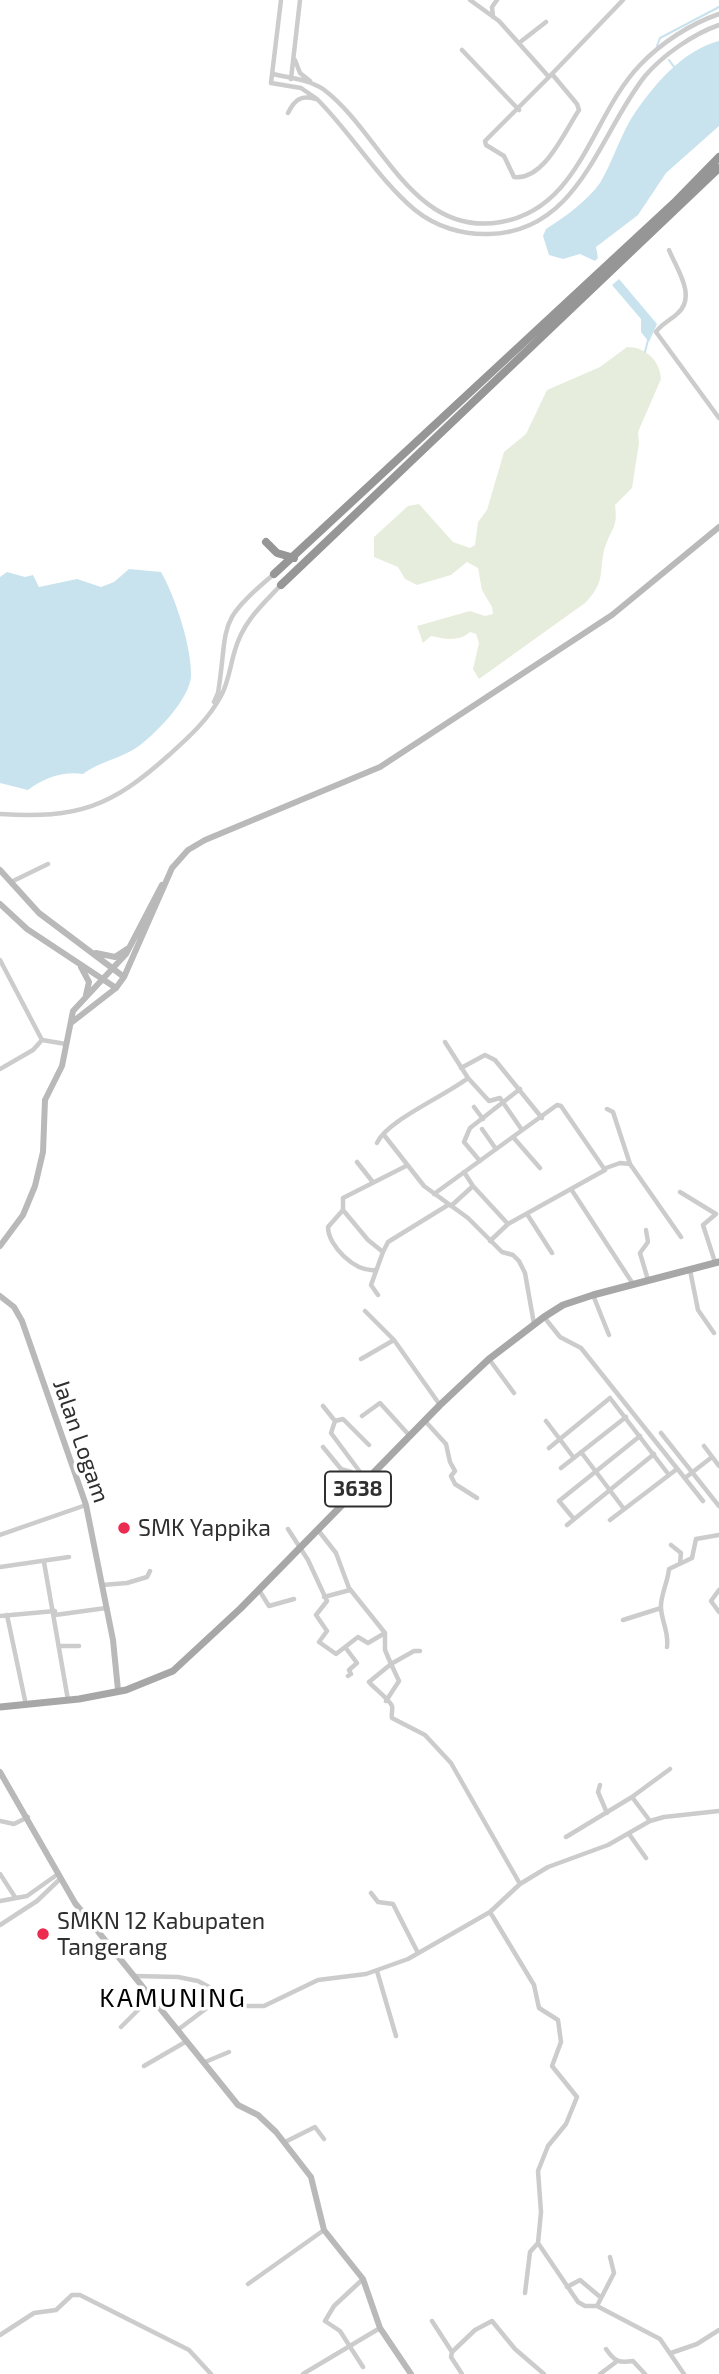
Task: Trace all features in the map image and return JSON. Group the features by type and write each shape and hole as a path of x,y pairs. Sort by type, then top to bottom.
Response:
{"highway":[{"path":"274,574 674,203 719,157"},
{"path":"281,585 719,167"},
{"path":"266,542 277,553 294,558"}],"main road":[{"path":"0,1246 23,1215 36,1186 43,1152 45,1100 62,1066 73,1011 114,969 129,947 156,893 179,860 205,840 380,767 408,750 612,615 719,527"},
{"path":"0,870 39,913 124,977"},
{"path":"71,1023 116,988 124,977 170,874"},
{"path":"0,904 27,929 116,988"},
{"path":"90,951 109,958 129,947"},
{"path":"78,962 89,982 83,999"},
{"name":"3638","path":"0,1707 68,1700 134,1688 173,1671 242,1608 258,1588 424,1420 489,1359 534,1324 563,1305 717,1262"},
{"name":"Jalan Logam","path":"0,1296 14,1307 22,1321 86,1505 106,1608 118,1690"},
{"path":"0,1772 28,1817 59,1877 112,1950 188,2040 238,2105 258,2115 285,2142 314,2183 324,2230 363,2278 380,2328 411,2374"}],"street":[{"path":"281,0 271,83 308,91 416,211 456,230 487,234 522,229 556,210 576,187 647,74 678,48 719,25"},
{"path":"290,86 300,0"},
{"path":"470,0 494,17 550,75 577,104 579,110 545,161 535,171 518,178 511,174 505,156 485,142 519,110 550,75 623,0"},
{"path":"494,17 492,6 497,0"},
{"path":"294,52 300,73 339,104 424,202 460,220 499,223 520,218 549,201 567,180 639,66 666,42 719,13"},
{"path":"519,43 546,22"},
{"path":"462,50 519,110"},
{"path":"272,74 312,83"},
{"path":"289,113 294,101 300,98 317,99"},
{"path":"567,180 576,187"},
{"path":"669,250 683,281 686,299 683,308 656,332 719,418"},
{"path":"202,724 218,693 228,619 238,605 274,574"},
{"path":"0,812 46,817 102,804 141,780 202,724 223,693 235,649 246,623 281,585"},
{"path":"10,883 48,864"},
{"path":"0,960 3,973 42,1040"},
{"path":"42,1040 66,1044"},
{"path":"0,1069 33,1050 42,1040"},
{"path":"445,1042 468,1078 489,1101 497,1098 503,1102 522,1130"},
{"path":"461,1068 485,1055 497,1062 542,1118"},
{"path":"377,1143 384,1135 385,1129 446,1095 468,1078"},
{"path":"480,1161 464,1140 469,1135 469,1129 520,1089"},
{"path":"434,1194 561,1105 606,1168"},
{"path":"474,1107 483,1119"},
{"path":"607,1109 613,1112 630,1164 681,1237"},
{"path":"482,1129 496,1149"},
{"path":"384,1135 406,1166 434,1194 468,1218 490,1241 505,1254 513,1255 524,1268 534,1324"},
{"path":"513,1137 540,1168"},
{"path":"357,1161 372,1181"},
{"path":"490,1241 508,1224 606,1168 620,1163 630,1164"},
{"path":"375,1270 365,1270 351,1263 328,1235 328,1227 343,1210 345,1194 406,1166"},
{"path":"464,1172 473,1186 508,1224"},
{"path":"378,1296 371,1288 375,1270 388,1241 449,1206 473,1186"},
{"path":"571,1189 633,1284"},
{"path":"680,1192 716,1214 703,1225 717,1262"},
{"path":"343,1210 368,1240 383,1252"},
{"path":"527,1214 552,1253"},
{"path":"646,1230 648,1242 640,1252 648,1280"},
{"path":"690,1269 698,1310 714,1333"},
{"path":"593,1295 609,1335"},
{"path":"365,1311 394,1340 440,1405"},
{"path":"544,1317 561,1337 581,1348 703,1501"},
{"path":"361,1359 394,1340"},
{"path":"489,1359 514,1393"},
{"path":"549,1448 610,1398 669,1475"},
{"path":"362,1416 380,1403 409,1436"},
{"path":"323,1406 335,1421"},
{"path":"561,1468 626,1417"},
{"path":"335,1421 343,1419 369,1444"},
{"path":"424,1420 447,1445 455,1471 451,1476 453,1481 477,1499"},
{"path":"335,1421 331,1433 364,1482"},
{"path":"546,1422 574,1458"},
{"path":"662,1433 719,1506"},
{"path":"574,1519 559,1501 640,1436"},
{"path":"323,1447 341,1469 351,1472 364,1482"},
{"path":"704,1447 719,1466"},
{"path":"581,1452 624,1509"},
{"path":"567,1525 654,1454"},
{"path":"684,1478 715,1458"},
{"path":"610,1520 677,1469"},
{"path":"0,1535 86,1505"},
{"path":"288,1529 327,1604 316,1615 327,1631 319,1642 335,1654 358,1637 368,1643 386,1633"},
{"path":"318,1530 336,1553 351,1590 386,1633 384,1647 399,1681 386,1700"},
{"path":"667,1647 669,1634 661,1608 669,1569 692,1558 696,1539 719,1535"},
{"path":"671,1545 681,1553 680,1563"},
{"path":"0,1567 69,1557"},
{"path":"44,1562 68,1700"},
{"path":"102,1585 135,1581 148,1577 150,1571"},
{"path":"258,1588 269,1606 293,1599"},
{"path":"324,1597 351,1590"},
{"path":"719,1590 711,1601 719,1612"},
{"path":"0,1616 106,1608"},
{"path":"623,1620 661,1608"},
{"path":"7,1615 26,1704"},
{"path":"60,1646 79,1646"},
{"path":"345,1647 357,1663 348,1670 351,1674 348,1676"},
{"path":"420,1651 414,1651 391,1664 369,1682 392,1707 392,1718 425,1735 454,1766 520,1884"},
{"path":"566,1837 632,1797 670,1769"},
{"path":"600,1785 598,1792 607,1813"},
{"path":"632,1797 650,1821"},
{"path":"135,1976 178,1977 198,1981 244,2006 259,2008 318,1980 377,1971 418,1953 490,1912 520,1884 548,1867 600,1849 650,1821 719,1811"},
{"path":"0,1821 14,1824 28,1817"},
{"path":"629,1834 646,1858"},
{"path":"0,1874 15,1897"},
{"path":"0,1901 27,1896 59,1877"},
{"path":"0,1925 37,1901 59,1877"},
{"path":"371,1894 378,1902 393,1904 418,1953"},
{"path":"490,1912 534,1985 539,2008 558,2020 561,2042 552,2066 577,2097 566,2124 548,2146 538,2171 541,2212 538,2243 530,2252 525,2293"},
{"path":"377,1971 396,2036"},
{"path":"179,2029 224,1995"},
{"path":"121,2026 152,1997"},
{"path":"144,2066 188,2040"},
{"path":"205,2062 229,2052"},
{"path":"285,2142 315,2127 324,2139"},
{"path":"247,2284 324,2230"},
{"path":"538,2243 580,2304 597,2306 650,2332 665,2343 684,2374"},
{"path":"597,2306 599,2296 614,2273 610,2257"},
{"path":"363,2278 334,2306 325,2321 340,2331 363,2367"},
{"path":"567,2287 580,2280 599,2296"},
{"path":"1,2333 34,2313 56,2310 72,2295 80,2295 184,2347 211,2374"},
{"path":"432,2320 462,2374"},
{"path":"452,2352 475,2330 494,2322 515,2348 544,2374"},
{"path":"303,2374 380,2328"},
{"path":"671,2353 697,2344 719,2330"},
{"path":"606,2349 616,2361 624,2364 633,2361 645,2374"},
{"path":"600,2374 616,2361"}],"green space":[{"path":"627,347 640,349 650,356 658,366 661,379 638,432 639,443 632,488 615,505 615,523 605,547 599,582 585,603 479,679 473,669 479,643 476,634 470,632 452,639 431,636 423,643 417,626 470,611 485,616 493,614 482,590 478,568 467,562 451,575 417,585 405,579 398,567 374,557 374,537 408,506 419,504 453,542 470,548 475,545 478,522 487,510 504,452 526,434 547,390 600,367"}],"water":[{"path":"719,41 719,126 666,173 638,215 596,247 598,258 595,261 580,254 563,259 549,255 543,236 546,229 575,208 600,183 631,119 648,95 680,61"},
{"path":"619,279 657,324 649,342 641,332 641,319 612,285"},
{"path":"129,569 161,572 172,594 182,622 191,664 191,676 185,695 170,716 143,742 129,752 83,774 54,776 28,790 0,783 0,577 7,572 25,577 33,575 39,587 77,579 101,587 114,582"}],"waterway":[{"path":"657,46 660,38 719,7"},
{"path":"669,60 674,67"},
{"path":"645,352 648,340"}],"place":[{"name":"SMK Yappika","path":"124,1528"},
{"name":"SMKN 12 Kabupaten Tangerang","path":"43,1934"}],"district":[{"name":"KAMUNING","path":"173,1998"}]}
